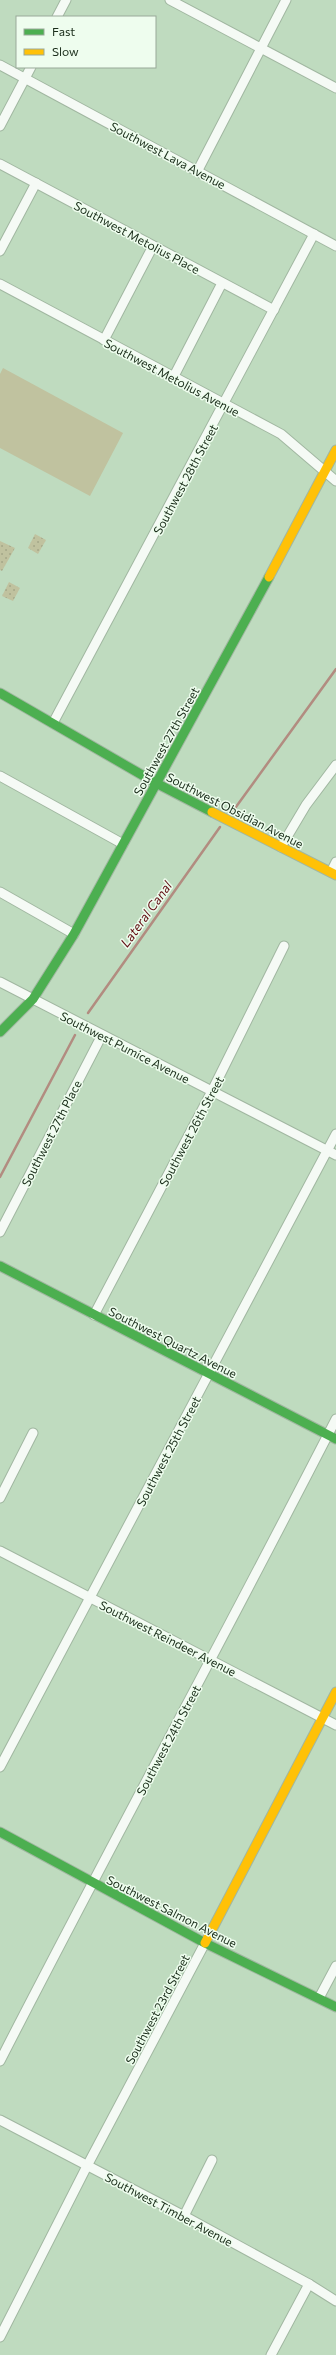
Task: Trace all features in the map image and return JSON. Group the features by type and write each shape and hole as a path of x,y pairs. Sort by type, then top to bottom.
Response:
{"main road":[{"name":"Southwest 27th Street","path":"0,1032 33,999 74,934 238,636 336,450"},
{"name":"Southwest Obsidian Avenue","path":"0,693 156,783 333,874"},
{"name":"Southwest Quartz Avenue","path":"0,1266 332,1437"},
{"name":"Southwest 23rd Street","path":"205,1943 336,1692"},
{"name":"Southwest Salmon Avenue","path":"0,1832 91,1883 205,1943 336,2007"}],"street":[{"path":"58,16 66,0"},
{"path":"170,0 336,88"},
{"path":"198,170 262,49 286,0"},
{"name":"Southwest Lava Avenue","path":"0,65 198,170 336,246"},
{"path":"0,126 30,68"},
{"name":"Southwest Metolius Place","path":"0,164 274,310"},
{"path":"0,251 36,183"},
{"name":"Southwest 28th Street","path":"53,723 314,234"},
{"path":"104,340 154,246"},
{"path":"173,378 222,283"},
{"name":"Southwest Metolius Avenue","path":"0,284 173,378 281,434 336,481"},
{"path":"282,847 306,805 336,765"},
{"path":"0,776 123,844"},
{"path":"333,874 336,862"},
{"path":"0,892 74,934"},
{"name":"Southwest 26th Street","path":"94,1315 212,1091 284,946"},
{"name":"Southwest Pumice Avenue","path":"0,982 336,1155"},
{"name":"Southwest 27th Place","path":"0,1232 102,1035"},
{"name":"Southwest 25th Street","path":"0,1767 91,1599 336,1134"},
{"name":"Southwest 24th Street","path":"0,2061 91,1883 332,1437 336,1419"},
{"path":"0,1498 33,1433"},
{"name":"Southwest Reindeer Avenue","path":"0,1551 91,1599 212,1659 336,1725"},
{"name":"Southwest 23rd Street","path":"0,2337 87,2166 205,1943"},
{"path":"319,1998 336,1966"},
{"name":"Southwest Timber Avenue","path":"0,2120 184,2216 309,2284 336,2301"},
{"path":"184,2216 212,2160"},
{"path":"271,2355 309,2284"}],"green space":[{"path":"3,368 123,433 90,496 0,448 0,374"},
{"path":"35,534 46,540 38,554 28,548"},
{"path":"0,541 15,548 2,571 0,570"},
{"path":"9,582 20,588 13,601 2,596"}],"waterway":[{"name":"Lateral Canal","path":"233,811 336,669"},
{"name":"Lateral Canal","path":"88,1013 220,827"},
{"name":"Lateral Canal","path":"0,1177 75,1035"}],"traffic: fast":[{"path":"0,1032 33,999 74,934 269,577"},
{"path":"0,693 156,783 212,812"},
{"path":"0,1266 336,1439"},
{"path":"0,1832 205,1943 336,2007"}],"traffic: slow":[{"path":"269,577 336,450"},
{"path":"212,812 336,875"},
{"path":"205,1943 336,1692"}]}
